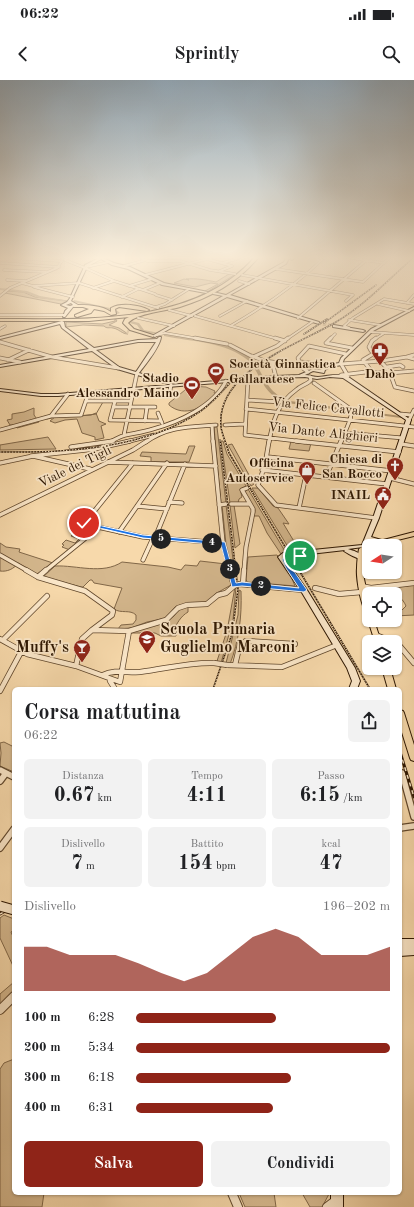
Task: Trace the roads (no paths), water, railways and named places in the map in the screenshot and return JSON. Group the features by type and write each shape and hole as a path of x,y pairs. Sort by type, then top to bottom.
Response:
{"highway":[{"path":"0,318 74,316 85,314 91,311"},
{"path":"107,311 114,316 121,326 150,338"},
{"path":"0,318 104,324 113,322 113,311"},
{"path":"0,318 78,318 128,314 146,311"},
{"path":"40,320 121,316 150,311"},
{"path":"150,338 131,330 125,324 130,318 158,311"}],"main road":[{"path":"402,539 414,536"},
{"path":"362,554 360,557 362,592"},
{"path":"360,565 362,560"},
{"path":"388,675 391,687"},
{"path":"402,719 414,758"}],"street":[{"path":"0,318 64,316 66,311"},
{"path":"172,311 232,325 285,341"},
{"path":"0,366 150,338 165,333 203,311"},
{"path":"220,316 230,311"},
{"path":"232,325 258,311"},
{"path":"275,311 318,323"},
{"path":"298,318 307,311"},
{"path":"365,332 344,326 349,320 366,311"},
{"path":"307,384 312,375 340,362 365,332 407,311"},
{"path":"150,338 194,316"},
{"path":"138,318 174,326"},
{"path":"349,320 380,325"},
{"path":"254,356 285,341 312,322"},
{"path":"46,327 62,324"},
{"path":"0,338 62,324 118,368"},
{"path":"0,329 5,326"},
{"path":"334,326 365,332 413,335"},
{"path":"165,333 229,345 247,354 272,362 301,367 312,375 351,410 350,420 326,477"},
{"path":"335,334 326,343 352,348"},
{"path":"383,334 369,344 369,350 387,367 395,387 414,391"},
{"path":"124,435 130,401 134,388 135,373 156,345 150,338"},
{"path":"0,342 52,357 118,368 167,384"},
{"path":"301,367 298,357 310,346 346,354"},
{"path":"8,360 28,350"},
{"path":"364,363 363,360 372,354"},
{"path":"325,374 323,370 328,366 340,362 364,363 414,356"},
{"path":"407,357 414,359"},
{"path":"0,358 20,362"},
{"path":"272,362 276,377"},
{"path":"340,362 344,376"},
{"path":"364,363 372,372"},
{"path":"387,367 400,365 403,367"},
{"path":"328,366 328,372 344,376 401,414 410,418"},
{"path":"0,390 41,395 68,394 167,384 187,384 325,374 344,376 372,372 414,371"},
{"path":"312,375 325,374 344,376"},
{"path":"258,485 262,470 268,457 272,423 277,412 283,401 299,387 307,384 311,380 312,375"},
{"path":"225,425 244,424 248,379"},
{"path":"71,447 108,441 124,435 156,429 207,404 227,381"},
{"path":"162,396 169,396 167,384"},
{"path":"0,430 51,416 81,415 89,392"},
{"path":"51,416 68,394"},
{"path":"247,400 283,401"},
{"path":"86,401 130,401"},
{"path":"115,401 110,420 161,421"},
{"path":"114,407 155,407"},
{"path":"145,420 147,407"},
{"name":"Via Felice Cavallotti","path":"246,409 414,427"},
{"path":"369,539 414,410"},
{"path":"158,413 162,424 164,425"},
{"name":"Via Dante Alighieri","path":"244,424 245,435 399,452"},
{"path":"0,463 31,456 95,449 157,434 171,429 216,425"},
{"path":"212,426 223,543 236,585"},
{"path":"345,433 404,438"},
{"name":"Viale dei Tigli","path":"1,513 90,469 133,450 157,434"},
{"path":"401,444 414,446"},
{"path":"31,456 90,469"},
{"path":"268,457 392,472"},
{"path":"106,462 216,466"},
{"path":"133,463 84,523 98,528 154,538 223,543"},
{"path":"119,532 166,463"},
{"path":"143,560 154,538 185,464"},
{"path":"262,470 387,484"},
{"path":"299,508 306,475"},
{"path":"390,478 414,484"},
{"path":"252,486 258,485"},
{"path":"258,485 275,504 376,518"},
{"path":"243,584 246,547 252,512 250,504 242,490 246,488"},
{"path":"169,502 182,503"},
{"path":"219,505 226,504"},
{"path":"231,504 250,504"},
{"path":"137,506 166,509"},
{"path":"38,577 98,528"},
{"path":"288,568 285,559 287,558 362,547"},
{"path":"354,687 356,684 355,677 337,645 304,590 280,558 282,556 362,547"},
{"path":"347,550 360,557"},
{"path":"0,555 38,577 85,591 113,611 112,615 82,639 76,666"},
{"path":"92,630 129,631 166,620 178,608 187,605 207,604 218,596 226,593 236,585 243,584 304,590"},
{"path":"315,588 339,594 361,589 414,584"},
{"path":"48,596 1,640 21,652 76,666 120,682"},
{"path":"119,687 129,631"},
{"path":"235,664 240,644 246,641 295,644"},
{"path":"103,675 110,672 143,672 203,662 227,665 235,664 282,667 337,645"},
{"path":"402,649 414,663"},
{"path":"0,691 21,652"},
{"path":"109,679 114,687"},
{"path":"0,770 12,776"},
{"path":"0,781 6,773"},
{"path":"402,773 414,816"},
{"path":"402,828 414,826"},
{"path":"0,848 12,831"},
{"path":"0,906 12,909"},
{"path":"402,944 414,946"},
{"path":"402,949 414,946"},
{"path":"0,1010 12,998"},
{"path":"233,1195 238,1207"}],"waterway":[{"path":"115,311 118,313"},
{"path":"127,321 138,324 143,331 157,333"},
{"path":"165,335 210,342 242,354 253,363 270,391 277,397 289,402 401,417"},
{"path":"106,400 115,391"},
{"path":"81,416 96,414 103,402"},
{"path":"47,419 56,417"}],"tunnel":[{"path":"318,323 334,326"},
{"path":"216,425 225,425"}],"railway":[{"path":"324,323 341,311"},
{"path":"353,311 336,322 262,362 245,375 231,390 223,407 221,427 229,453 369,687"},
{"path":"304,334 327,319"},
{"path":"0,452 78,449 104,446 156,434 179,424 201,411 230,383"},
{"path":"214,687 232,634 238,589 220,440"},
{"path":"402,758 414,797"},
{"path":"0,914 12,907"}],"place":[{"name":"Dahò","path":"380,366"},
{"name":"Società Ginnastica Gallaratese","path":"216,386"},
{"name":"Stadio Alessandro Maino","path":"192,400"},
{"name":"Chiesa di San Rocco","path":"395,481"},
{"name":"Officina Autoservice","path":"307,485"},
{"name":"INAIL","path":"383,510"},
{"name":"Scuola Primaria Guglielmo Marconi","path":"147,654"},
{"name":"Muffy's","path":"82,663"}]}
